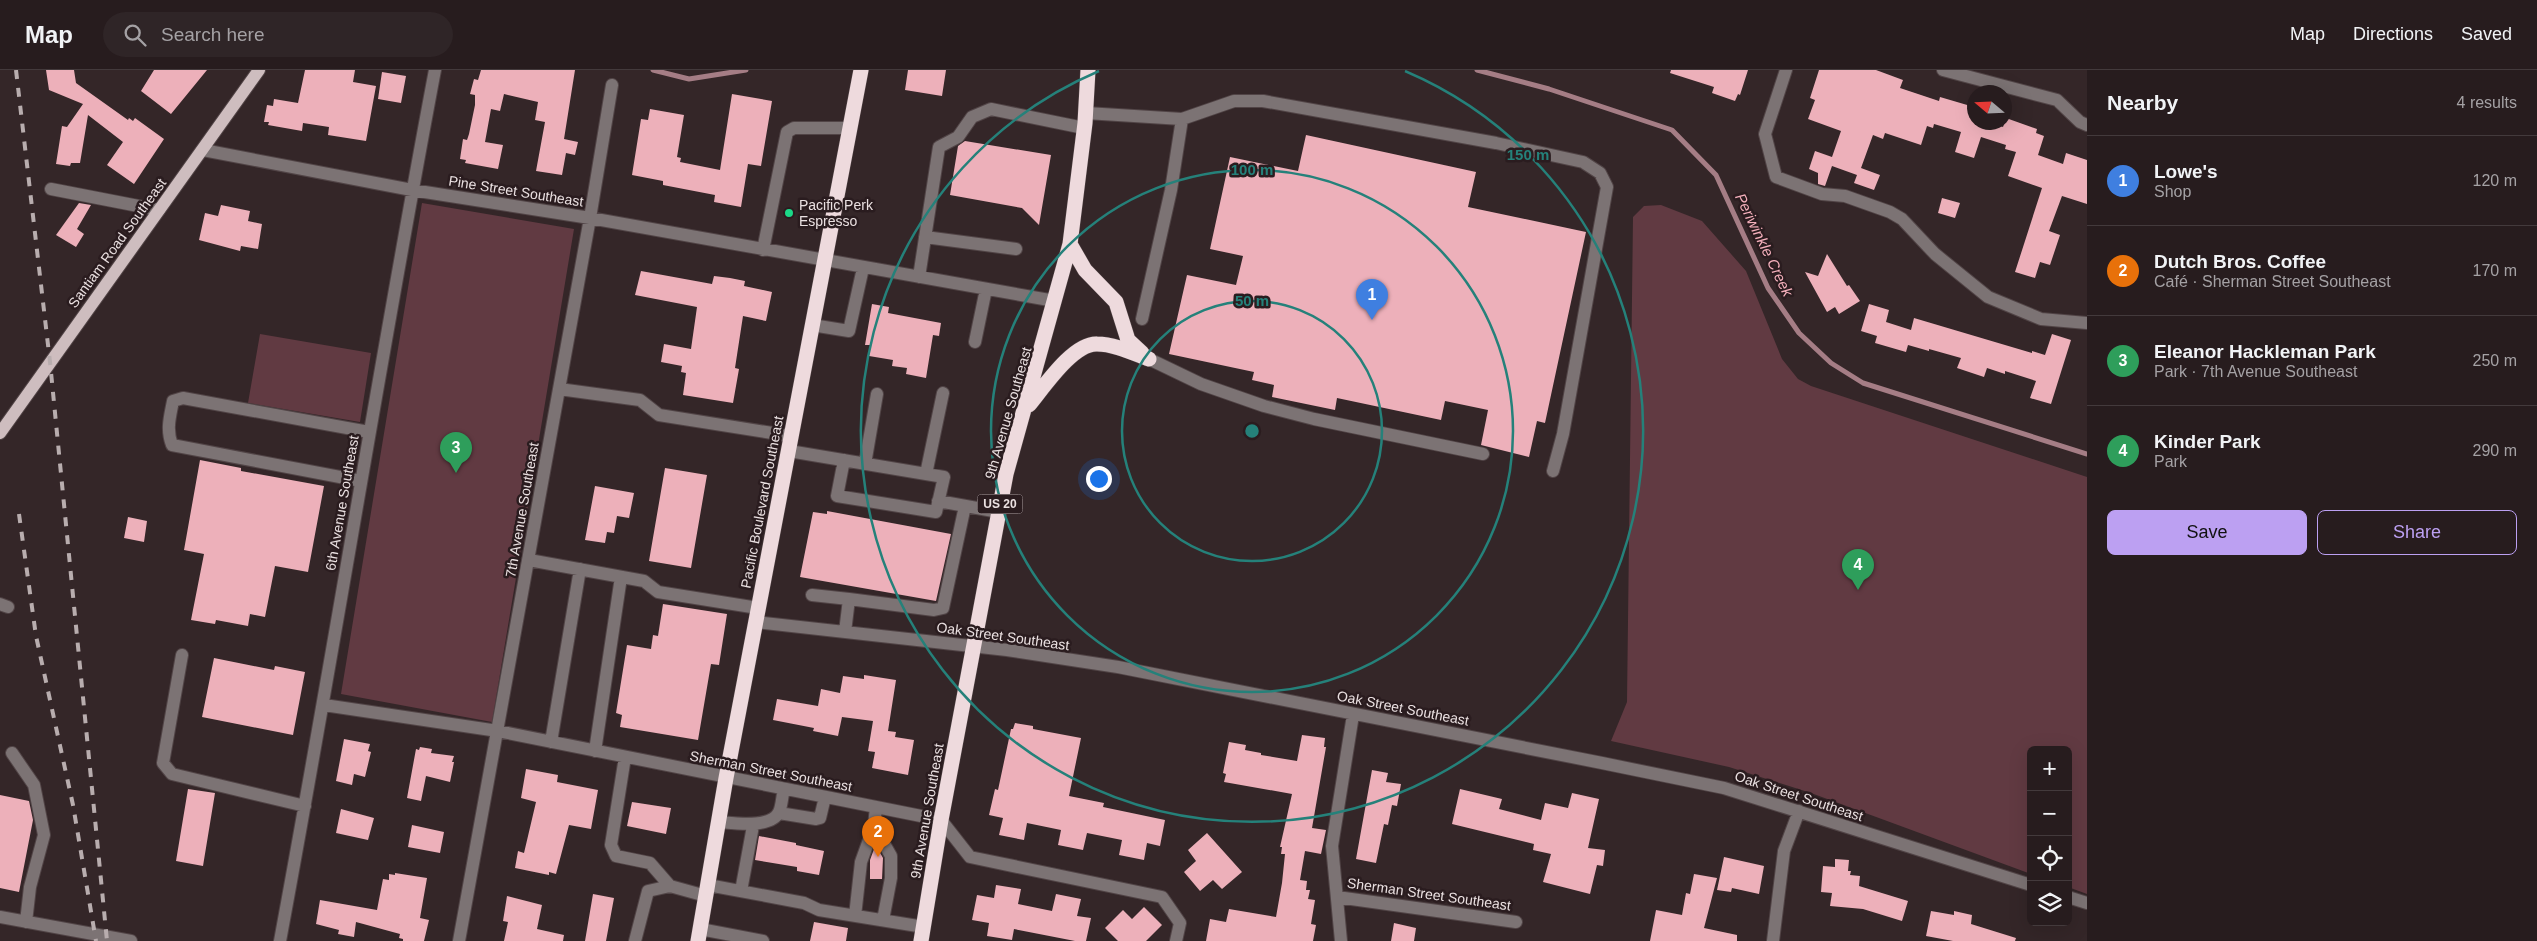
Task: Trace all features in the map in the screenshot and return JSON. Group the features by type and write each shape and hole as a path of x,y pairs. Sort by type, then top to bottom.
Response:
{"highway":[{"name":"Pacific Boulevard Southeast","path":"699,935 726,778 861,70"},
{"name":"9th Avenue Southeast","path":"922,934 941,820 1006,474 1070,244 1086,112 1088,70"},
{"path":"1070,244 1085,270 1116,302 1128,340 1149,359"},
{"path":"1025,410 1074,353 1083,346 1096,343 1149,359"}],"main road":[{"name":"Santiam Road Southeast","path":"0,433 259,70"}],"street":[{"name":"6th Avenue Southeast","path":"280,941 324,705 369,432 435,70"},
{"path":"1786,70 1765,134 1776,177 1822,194 1845,196 1890,212 1902,219 1935,254 1988,297 2041,319 2087,323"},
{"path":"1943,70 2057,100 2080,122 2087,125"},
{"name":"7th Avenue Southeast","path":"459,941 529,560 612,85"},
{"path":"1086,112 1182,119 1234,101 1263,101 1496,143 1583,162 1600,173 1606,187 1563,434 1553,471"},
{"path":"919,277 939,147 958,137 972,117 991,108 1084,128"},
{"path":"1142,319 1171,190 1182,119"},
{"path":"763,250 787,132 794,128 850,128"},
{"name":"Pine Street Southeast","path":"203,150 412,190 590,218 1055,301"},
{"path":"51,189 159,210"},
{"path":"925,237 1016,249"},
{"path":"812,324 849,330 863,268"},
{"path":"975,342 986,289"},
{"path":"1149,359 1201,384 1264,406 1314,419 1483,454"},
{"path":"559,389 640,400 659,415 790,444 844,460 944,477 936,512 837,496 844,460"},
{"path":"926,474 942,393"},
{"path":"865,464 877,394"},
{"path":"361,481 172,445 168,434 168,423 173,400 183,398 369,432"},
{"path":"938,501 999,512"},
{"path":"812,595 934,610 943,608 965,506"},
{"name":"Oak Street Southeast","path":"529,560 644,581 658,592 757,615 844,632 974,646 1118,667 1353,715 1423,726 1724,788 2027,884"},
{"path":"551,742 580,569"},
{"path":"595,751 621,577"},
{"path":"844,632 849,599"},
{"path":"182,655 163,762 172,774 305,806"},
{"name":"Sherman Street Southeast","path":"324,705 498,732 941,820"},
{"path":"1341,941 1332,846 1353,715"},
{"path":"12,754 34,785 44,835 30,887 26,922"},
{"path":"625,757 612,845 616,856 650,863 670,886"},
{"path":"779,813 784,789"},
{"path":"719,822 753,826 779,813 816,819 820,818 825,797"},
{"path":"855,916 861,862 874,826 876,807"},
{"path":"1773,941 1784,851 1799,812"},
{"path":"941,820 970,857 1162,897 1180,922 1176,941"},
{"path":"741,892 753,826"},
{"path":"874,826 891,856 891,878 883,920"},
{"path":"635,941 648,891 670,886 707,891 741,892 804,903 819,910 883,920 922,934"},
{"name":"Sherman Street Southeast","path":"1337,897 1516,922"},
{"path":"2072,898 2087,903"},
{"path":"0,917 130,941"},
{"path":"699,935 763,941"}],"shaded area":[{"path":"422,203 574,229 492,722 341,694"},
{"path":"1661,205 1702,221 1746,271 1782,359 1798,379 1811,386 2087,477 2087,894 2072,888 2072,746 2027,746 2027,873 1811,793 1729,767 1611,741 1627,702 1633,217 1644,206"},
{"path":"260,334 371,353 360,422 248,403"}],"building":[{"path":"46,70 74,70 76,83 128,120 129,118 133,121 135,118 164,139 134,184 107,165 123,142 88,115 80,163 71,163 70,166 56,164 62,126 67,127 83,104 49,90"},
{"path":"154,70 207,70 171,114 141,91"},
{"path":"305,70 355,70 353,82 376,86 366,141 328,135 329,127 303,123 302,131 268,125 269,122 264,122 267,105 273,106 274,99 298,103"},
{"path":"481,70 575,70 564,139 578,142 575,155 566,153 562,175 536,171 545,122 535,120 538,102 504,94 500,111 491,109 485,142 503,145 498,169 465,163 466,160 460,159 463,139 467,140 475,105 475,95 470,94 474,79 478,80"},
{"path":"908,70 946,70 942,96 905,90"},
{"path":"1671,70 1748,70 1740,95 1738,94 1735,101 1712,93 1714,87 1670,73"},
{"path":"1819,70 1876,70 1903,80 1900,88 1939,101 1940,97 1967,105 1967,130 2012,130 2012,120 2037,129 2036,133 2044,136 2038,155 2063,164 2066,153 2087,160 2087,204 2062,196 2049,231 2060,235 2050,265 2040,262 2035,278 2015,272 2042,188 2008,176 2016,152 2005,149 2006,145 1981,137 1974,158 1955,152 1961,132 1934,124 1933,128 1927,126 1921,145 1885,133 1883,139 1873,135 1861,168 1880,175 1874,190 1854,183 1857,175 1832,166 1825,186 1818,184 1818,173 1809,169 1815,151 1832,157 1841,131 1808,119 1815,100 1810,98"},
{"path":"382,72 406,76 401,103 378,99"},
{"path":"732,94 772,101 761,166 748,164 741,207 714,202 715,195 663,185 663,181 632,175 641,119 648,120 650,109 684,115 677,157 681,158 680,162 720,170"},
{"path":"1306,135 1476,172 1468,207 1586,232 1545,423 1537,421 1529,457 1481,445 1488,410 1445,401 1441,420 1337,398 1335,410 1272,397 1274,385 1252,380 1254,372 1169,354 1187,275 1236,285 1243,256 1210,249 1230,157 1298,171"},
{"path":"965,141 1051,155 1039,225 1022,208 950,195 958,146"},
{"path":"1942,198 1960,203 1955,218 1938,213"},
{"path":"79,203 91,205 77,229 84,234 76,247 56,235"},
{"path":"221,205 250,211 248,221 262,224 258,249 241,246 240,251 199,240 205,213 218,216"},
{"path":"1827,254 1847,286 1849,285 1860,301 1839,314 1835,307 1827,312 1805,272 1818,276"},
{"path":"641,271 712,284 714,276 730,278 745,281 744,286 772,292 766,321 743,316 735,368 739,369 733,403 683,395 686,373 681,372 682,366 661,362 664,344 691,349 697,307 635,295"},
{"path":"872,304 889,307 888,313 941,323 939,336 933,335 926,378 906,374 907,368 892,366 893,360 869,356 871,345 865,345"},
{"path":"1869,304 1889,310 1886,322 1911,330 1914,318 2032,353 2032,351 2045,355 2052,334 2071,340 2051,404 2030,398 2036,381 2005,371 2005,374 1987,368 1984,377 1957,368 1961,358 1908,345 1906,352 1875,343 1877,336 1861,331"},
{"path":"200,460 241,468 241,471 324,486 308,572 275,566 265,617 250,614 248,626 216,620 215,624 191,620 204,554 184,550"},
{"path":"665,468 707,475 691,568 649,561"},
{"path":"595,486 634,493 629,518 617,516 614,533 607,532 605,543 585,540"},
{"path":"827,511 951,534 936,601 800,577 813,512 827,514"},
{"path":"128,517 147,521 144,542 124,538"},
{"path":"663,604 727,614 719,665 711,664 698,740 620,727 622,715 616,713 627,645 651,649 653,635 658,636"},
{"path":"214,658 274,670 275,666 305,672 293,735 202,717"},
{"path":"864,675 896,680 888,731 896,732 895,737 914,740 908,775 872,768 875,752 868,751 873,721 842,717 838,736 813,731 814,728 773,720 777,699 818,706 821,689 840,693 843,676 864,679"},
{"path":"1015,723 1033,726 1033,729 1081,738 1069,796 1104,803 1103,807 1165,820 1160,846 1147,843 1144,860 1119,855 1122,840 1087,833 1083,850 1058,845 1061,830 1027,823 1024,840 999,835 1003,818 989,815 995,789 998,790 1011,729 1013,729"},
{"path":"1302,735 1325,738 1324,747 1326,747 1312,828 1326,830 1321,854 1305,851 1300,880 1307,881 1306,890 1310,890 1308,899 1315,900 1311,924 1316,925 1313,941 1206,941 1210,919 1226,922 1229,909 1276,917 1282,883 1285,854 1281,854 1282,847 1280,847 1292,794 1224,782 1226,774 1223,773 1229,742 1246,745 1245,750 1261,753 1261,755 1297,761"},
{"path":"344,739 370,744 368,751 371,752 365,777 354,774 352,785 336,781"},
{"path":"420,747 432,749 431,753 454,756 450,782 426,776 421,801 407,798 416,749 419,750"},
{"path":"526,769 558,775 557,782 598,790 591,829 569,825 556,874 549,872 549,875 515,868 518,851 524,853 536,802 521,798"},
{"path":"1372,770 1388,773 1386,782 1401,784 1397,806 1392,805 1388,825 1384,824 1376,863 1356,859"},
{"path":"188,789 215,793 203,866 176,861"},
{"path":"1460,789 1502,799 1499,809 1541,820 1545,803 1568,808 1572,793 1599,799 1588,848 1605,850 1603,866 1597,865 1590,894 1543,882 1551,854 1533,850 1534,844 1452,824"},
{"path":"0,795 29,801 33,820 19,892 0,888"},
{"path":"632,802 671,808 666,834 627,826"},
{"path":"341,809 374,818 368,840 336,833"},
{"path":"412,825 444,832 440,853 408,847"},
{"path":"1207,833 1242,872 1222,889 1213,880 1200,891 1184,872 1196,861 1188,850"},
{"path":"759,836 824,851 819,875 797,871 797,867 755,860"},
{"path":"874,849 878,849 883,858 882,879 870,879 870,860"},
{"path":"1724,857 1764,866 1759,894 1732,888 1731,892 1717,890"},
{"path":"1835,859 1849,860 1848,871 1851,871 1850,875 1860,876 1859,886 1908,901 1902,921 1863,909 1830,906 1832,893 1821,892 1823,866 1835,867"},
{"path":"395,873 427,878 420,918 429,920 424,941 403,941 403,939 399,938 400,934 356,922 354,937 338,934 339,930 316,924 320,900 377,910 383,879 389,880 389,874 395,875"},
{"path":"1694,874 1717,878 1704,928 1737,935 1737,941 1650,941 1656,910 1682,915 1686,893 1690,894"},
{"path":"996,885 1021,889 1018,904 1052,911 1056,894 1081,899 1077,916 1091,918 1086,941 1075,941 1014,929 1012,940 987,936 989,923 972,920 977,895 994,898"},
{"path":"593,894 614,898 606,941 585,941"},
{"path":"507,896 542,905 537,929 564,935 563,941 504,941 508,922 503,921"},
{"path":"1144,907 1162,925 1146,941 1118,941 1105,928 1123,910 1132,919"},
{"path":"1931,911 1954,915 1954,911 1972,915 1971,924 2016,938 2015,941 1953,941 1926,936"},
{"path":"814,922 848,928 846,941 810,941"},
{"path":"1394,923 1416,928 1414,941 1391,941"}],"waterway":[{"name":"Periwinkle Creek","path":"653,70 689,79 746,70"},
{"name":"Periwinkle Creek","path":"1477,70 1549,89 1672,130 1716,175 1768,288 1799,333 1831,363 1863,383 2087,454"}],"railway":[{"path":"16,70 50,362 107,941"},
{"path":"19,514 36,636 73,805 96,941"}],"place":[{"name":"Pacific Perk Espresso","path":"789,213"},
{"name":"Lowe's","path":"1372,320"},
{"name":"Eleanor Hackleman Park","path":"456,473"},
{"name":"Kinder Park","path":"1858,590"},
{"name":"Dutch Bros. Coffee","path":"878,857"}]}
